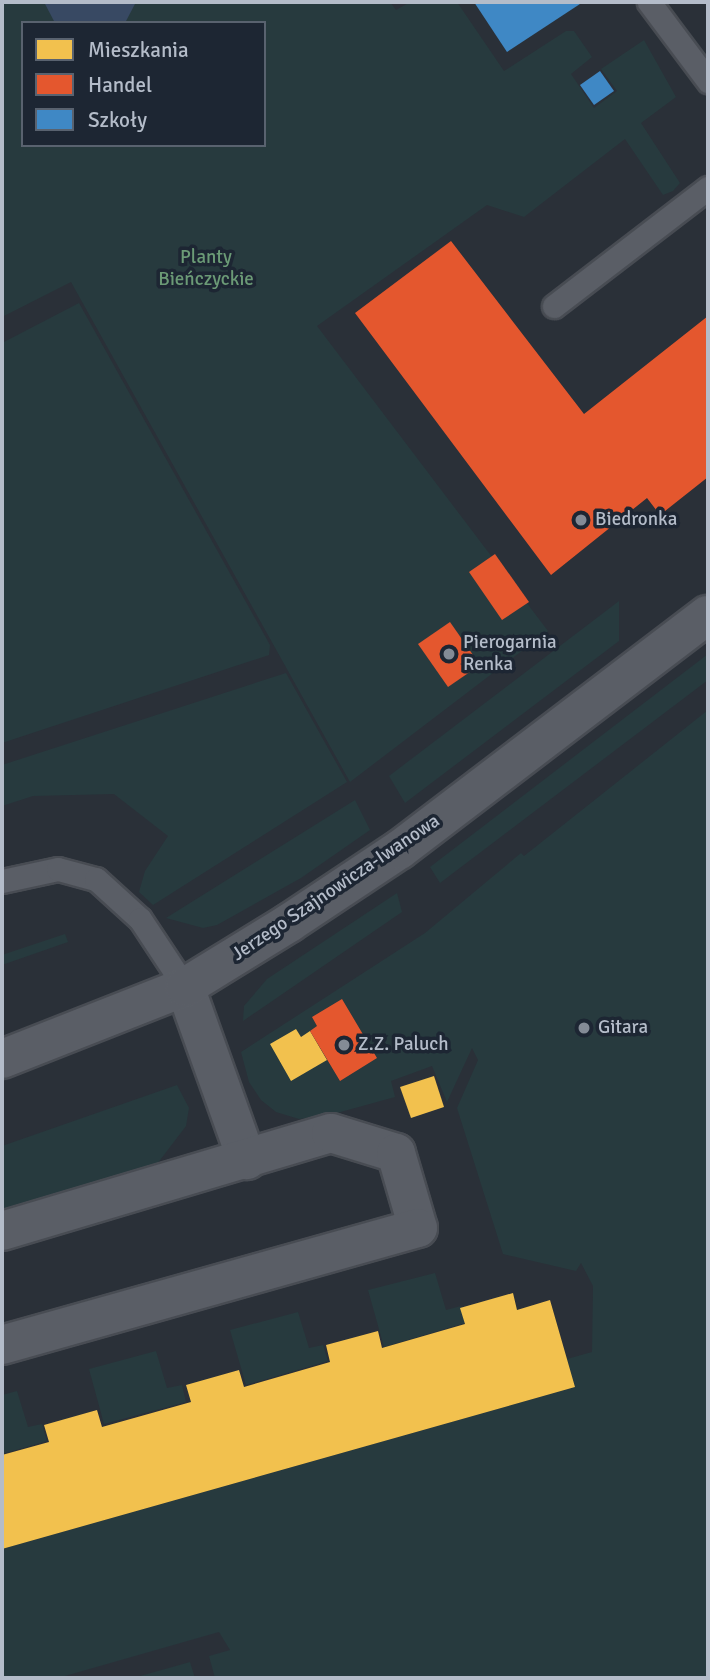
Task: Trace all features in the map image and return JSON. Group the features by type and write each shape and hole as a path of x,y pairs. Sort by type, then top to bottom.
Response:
{"street":[{"name":"Jerzego Szajnowicza-Iwanowa","path":"2,1059 185,987 399,850 708,615"},
{"path":"185,987 247,1160"},
{"path":"2,1231 331,1133 396,1153 418,1228 2,1345"}],"lane":[{"path":"649,2 708,81"},
{"path":"554,306 708,188"},
{"path":"2,881 58,869 96,879 140,919 185,987"}],"green space":[{"name":"Planty Bieńczyckie","path":"2,2 390,2 396,10 410,2 457,2 504,71 566,31 574,31 592,57 571,74 594,108 617,91 601,69 644,40 676,97 641,123 680,183 673,191 663,195 625,139 524,217 487,205 317,326 548,631 350,782 71,282 2,317"},
{"path":"79,303 270,645 269,655 2,743 2,343"},
{"path":"619,601 619,641 405,803 389,776"},
{"path":"708,654 708,680 440,883 430,867"},
{"path":"286,673 347,782 153,905 139,892 145,871 168,836 114,794 33,796 2,806 2,765"},
{"path":"708,710 708,1678 215,1678 209,1656 230,1650 219,1632 58,1678 2,1678 2,1549 575,1387 567,1359 592,1352 593,1286 581,1263 576,1271 503,1254 457,1108 478,1060 472,1048 447,1102 432,1066 391,1081 395,1097 326,1116 299,1119 276,1112 261,1100 249,1082 241,1052 425,933 521,853 524,856"},
{"path":"355,800 370,830 301,878 217,925 203,928 166,918"},
{"path":"397,893 402,912 243,1021 244,1006 267,979"},
{"path":"65,934 68,942 2,965 2,955"},
{"path":"177,1085 189,1108 186,1126 154,1168 2,1212 2,1146"},
{"path":"435,1273 446,1310 461,1306 465,1323 384,1347 368,1290"},
{"path":"298,1312 309,1348 323,1345 328,1361 246,1385 230,1330"},
{"path":"156,1351 167,1388 182,1385 186,1402 104,1424 89,1369"},
{"path":"17,1391 28,1427 42,1424 47,1441 2,1454 2,1395"},
{"path":"190,1662 195,1678 133,1678"}],"water":[{"path":"44,2 136,2 126,21 54,21"}],"building: Mieszkania":[{"path":"296,1029 301,1037 310,1031 327,1060 291,1081 270,1044"},
{"path":"434,1076 444,1107 411,1118 400,1087"},
{"path":"513,1293 517,1310 550,1300 575,1387 2,1549 2,1455 49,1442 44,1425 97,1410 102,1427 191,1402 186,1385 239,1370 244,1387 330,1362 326,1345 378,1331 382,1348 465,1324 460,1308"}],"building: Handel":[{"path":"451,241 584,414 708,316 708,477 660,515 647,498 551,575 355,313"},
{"path":"495,554 529,602 502,620 469,572"},
{"name":"Pierogarnia Renka","path":"450,622 480,665 448,687 418,644"},
{"name":"Z.Z. Paluch","path":"342,999 377,1058 340,1081 310,1031 317,1026 312,1017"}],"building: Szkoły":[{"path":"474,2 583,2 507,52"},
{"path":"600,71 614,91 594,105 580,85"}],"place":[{"name":"Biedronka","path":"581,520"},
{"name":"Pierogarnia Renka","path":"449,654"},
{"name":"Gitara","path":"584,1028"},
{"name":"Z.Z. Paluch","path":"344,1045"}]}
